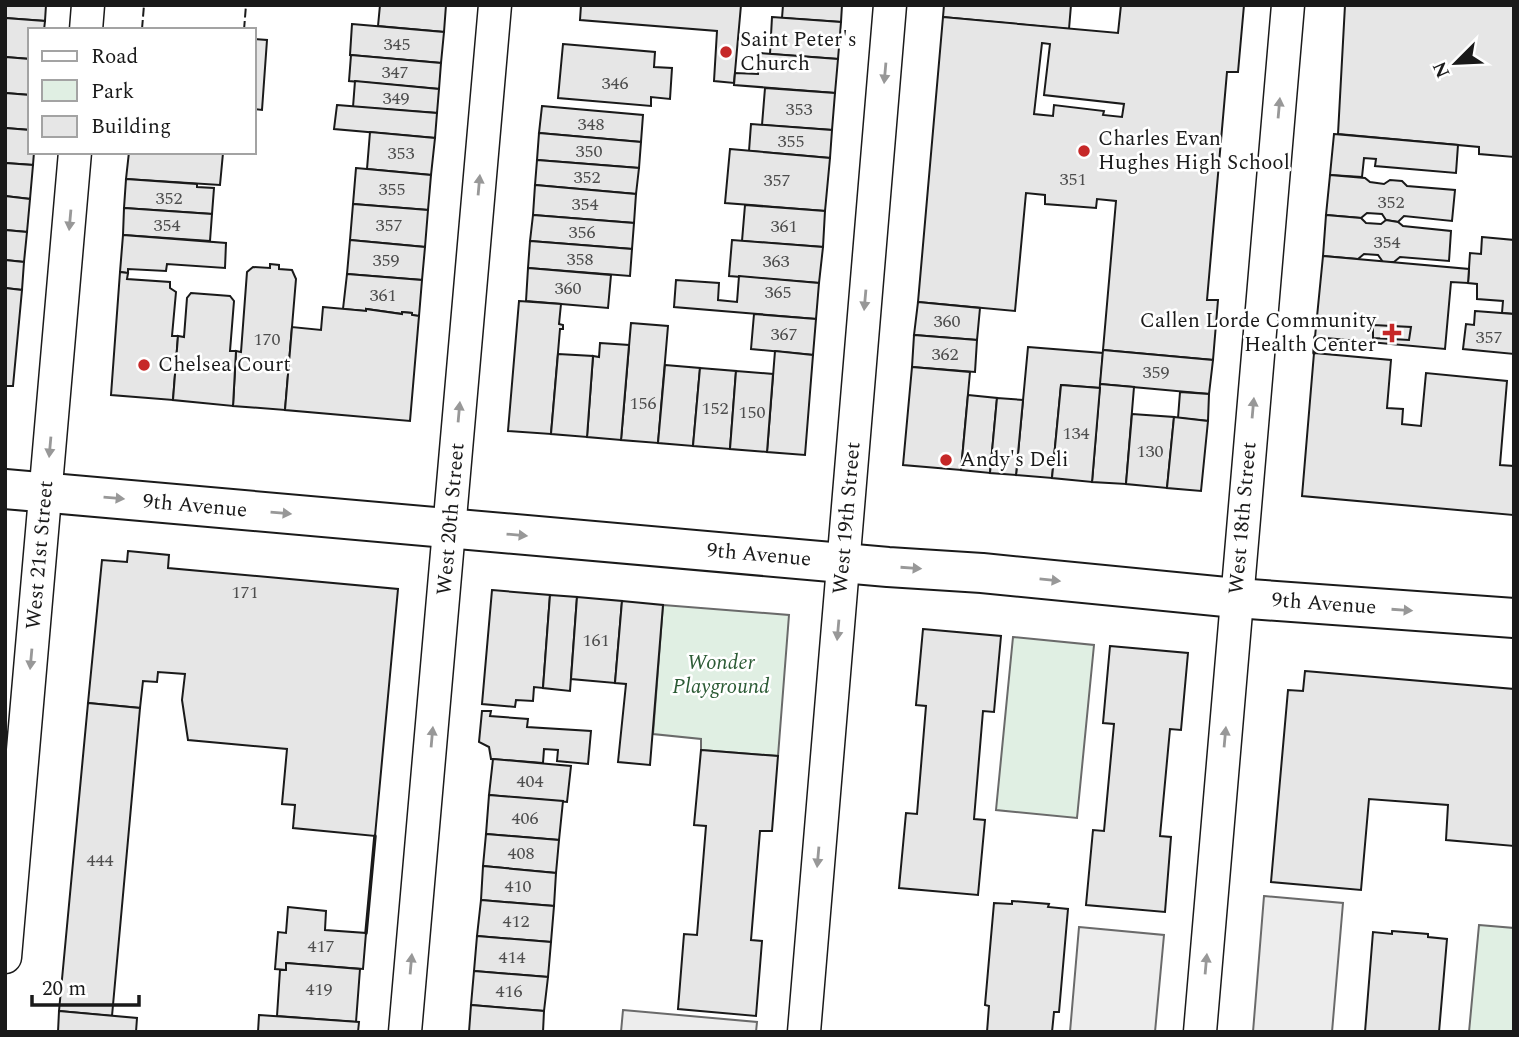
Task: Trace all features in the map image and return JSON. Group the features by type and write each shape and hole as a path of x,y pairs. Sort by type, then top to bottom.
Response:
{"main road":[{"name":"9th Avenue","path":"5,489 982,573 1237,598 1514,618"}],"street":[{"path":"86,28 88,5"},
{"name":"West 20th Street","path":"405,1032 495,5"},
{"name":"West 19th Street","path":"804,1032 890,5"},
{"name":"West 18th Street","path":"1200,1032 1288,5"},
{"name":"West 21st Street","path":"5,957 75,154"}],"green space":[{"name":"Wonder Playground","path":"663,605 789,615 778,756 701,750 701,739 653,734"},
{"path":"1013,637 1094,645 1077,818 996,810"},
{"path":"1479,925 1514,928 1514,1032 1469,1032"}],"shaded area":[{"path":"1264,896 1343,903 1332,1032 1253,1032"},
{"path":"1079,927 1164,935 1155,1032 1070,1032"},
{"path":"623,1010 757,1022 756,1032 621,1032"}],"building":[{"path":"5,5 46,5 45,21 5,18"},
{"path":"380,5 446,5 444,32 378,26"},
{"name":"Saint Peter's Church","path":"581,5 741,5 734,83 714,81 717,31 580,20"},
{"path":"783,5 842,5 841,22 782,18"},
{"path":"944,5 1071,5 1069,29 943,17"},
{"path":"1121,5 1244,5 1238,72 1227,72 1207,300 1218,300 1213,360 1103,350 1116,201 1097,199 1096,208 1045,204 1045,195 1026,193 1015,311 918,302 943,17 1118,33","holes":["1042,43 1050,44 1044,95 1124,104 1122,117 1103,115 1104,111 1054,105 1053,116 1034,114"]},
{"path":"1345,5 1514,5 1514,157 1479,154 1479,147 1338,134"},
{"path":"772,17 841,22 838,59 770,54"},
{"path":"5,18 45,21 44,28 28,28 28,59 5,57"},
{"path":"352,24 444,32 441,63 350,55"},
{"path":"256,39 267,40 262,110 256,109"},
{"path":"563,44 655,52 654,67 672,68 670,99 651,97 651,106 558,98"},
{"path":"760,53 838,59 835,93 734,85 735,73 758,74"},
{"path":"351,55 441,63 439,89 349,81"},
{"path":"5,57 28,59 28,95 5,93"},
{"path":"355,81 439,89 437,113 353,107"},
{"path":"765,88 835,93 832,130 762,125"},
{"path":"5,93 28,95 28,130 5,128"},
{"path":"337,105 437,113 435,138 334,129"},
{"path":"542,106 643,115 641,142 539,133"},
{"path":"751,124 832,130 830,158 749,151"},
{"path":"5,128 28,130 28,154 34,154 33,165 5,163"},
{"path":"370,132 435,138 431,175 367,169"},
{"path":"539,133 641,142 639,168 537,160"},
{"path":"1334,134 1458,145 1456,173 1375,166 1376,159 1364,158 1362,177 1330,175"},
{"path":"730,149 830,158 825,211 725,203"},
{"path":"129,154 223,154 220,185 126,179"},
{"path":"537,160 639,168 636,194 535,185"},
{"path":"5,163 33,165 30,199 5,196"},
{"path":"356,168 431,175 428,210 353,204"},
{"path":"1330,175 1365,178 1370,182 1384,184 1390,180 1402,181 1407,186 1455,190 1452,221 1404,216 1398,222 1386,220 1382,214 1367,213 1361,218 1326,215"},
{"path":"126,179 197,184 197,187 214,188 212,214 124,208"},
{"path":"535,185 636,194 634,223 533,215"},
{"path":"5,196 30,199 27,232 5,230"},
{"path":"353,204 428,210 425,247 350,240"},
{"path":"745,205 825,211 823,247 742,241"},
{"path":"124,208 212,214 210,241 123,235"},
{"path":"533,215 634,223 632,249 530,241"},
{"path":"1326,215 1361,218 1366,223 1381,224 1386,220 1398,222 1403,226 1451,231 1449,261 1400,257 1394,262 1383,262 1378,255 1364,254 1358,259 1323,256"},
{"path":"5,230 27,232 24,262 5,260"},
{"path":"123,235 226,243 225,268 167,264 166,271 128,269 128,273 120,272"},
{"path":"1482,237 1514,240 1514,314 1502,313 1503,301 1477,299 1477,284 1468,283 1470,253 1481,254"},
{"path":"350,240 425,247 422,280 347,274"},
{"path":"732,240 823,247 819,283 729,276"},
{"path":"530,241 632,249 630,276 528,268"},
{"path":"1323,256 1469,269 1468,283 1451,282 1445,349 1315,337"},
{"path":"5,260 24,262 22,290 5,288"},
{"path":"270,264 279,265 279,269 292,270 296,279 285,410 233,406 236,351 241,352 247,272 253,267 270,268"},
{"path":"528,268 611,275 608,308 526,301"},
{"name":"Chelsea Court","path":"120,272 128,273 127,279 170,282 170,288 176,292 172,336 178,336 173,400 111,395"},
{"path":"347,274 422,280 419,316 402,312 343,309"},
{"path":"739,276 819,283 816,319 674,307 676,280 719,283 718,300 737,302"},
{"path":"5,288 22,290 13,386 5,386"},
{"path":"191,293 230,296 234,301 230,351 236,351 233,406 173,400 178,336 184,337 187,298"},
{"path":"519,301 561,304 559,324 563,325 563,329 560,329 551,434 508,431"},
{"path":"918,302 980,308 977,340 914,335"},
{"path":"323,307 402,312 419,316 410,421 285,410 292,327 321,330"},
{"path":"1475,311 1514,314 1514,354 1463,349 1466,324 1474,325"},
{"path":"754,314 816,319 813,355 751,349"},
{"path":"631,323 668,326 658,443 621,440"},
{"name":"Callen Lorde Community Health Center","path":"1373,325 1411,327 1409,340 1373,338"},
{"path":"914,335 977,340 975,372 912,367"},
{"path":"600,343 629,345 621,440 587,437 593,356 599,357"},
{"path":"1028,347 1103,353 1100,388 1061,385 1052,478 1016,475"},
{"path":"1103,350 1213,360 1209,394 1100,384"},
{"path":"775,351 813,355 805,455 767,452"},
{"path":"1314,353 1391,360 1387,408 1403,409 1402,424 1421,426 1426,373 1507,381 1500,465 1514,466 1513,515 1302,496"},
{"path":"558,354 593,356 587,437 551,434"},
{"path":"665,365 700,368 693,446 658,443"},
{"path":"912,367 970,372 961,470 903,465"},
{"path":"700,368 736,371 730,449 693,446"},
{"path":"736,371 773,374 767,452 730,449"},
{"path":"1100,384 1134,387 1126,484 1092,482"},
{"path":"1061,385 1100,388 1092,482 1052,478"},
{"path":"1180,392 1209,394 1208,421 1178,418"},
{"path":"968,395 997,398 990,473 961,470"},
{"path":"997,398 1023,400 1016,475 990,473"},
{"path":"1132,414 1174,417 1167,488 1126,484"},
{"path":"1174,417 1208,421 1201,491 1167,488"},
{"path":"128,551 169,555 168,568 398,589 375,836 293,828 295,805 282,804 287,749 188,740 182,700 185,674 158,672 157,682 143,681 140,708 88,703 102,560 127,562"},
{"path":"492,590 550,595 543,688 534,687 533,701 516,700 515,707 482,704"},
{"path":"550,595 577,597 570,691 543,688"},
{"path":"577,597 622,601 615,683 571,679"},
{"path":"622,601 663,605 650,765 618,762 626,684 615,683"},
{"path":"923,629 1001,636 994,712 983,711 974,819 985,820 978,895 899,888 906,813 917,814 926,706 916,705"},
{"path":"1110,646 1188,653 1181,730 1170,729 1160,836 1171,837 1165,912 1086,905 1093,830 1104,831 1114,724 1103,723"},
{"path":"1305,671 1514,689 1514,846 1446,840 1448,805 1369,799 1361,890 1271,882 1288,690 1303,691"},
{"path":"88,703 140,708 112,1016 59,1011"},
{"path":"482,711 491,711 490,716 528,719 527,727 591,731 588,764 557,761 558,750 544,749 543,763 491,759 489,747 479,742"},
{"path":"701,750 778,756 772,831 760,831 751,940 762,941 756,1016 678,1009 684,934 697,935 706,826 694,825"},
{"path":"493,759 571,766 567,802 489,795"},
{"path":"489,795 563,801 559,840 486,834"},
{"path":"486,834 559,840 556,873 483,866"},
{"path":"483,866 556,873 554,906 481,900"},
{"path":"481,900 554,906 551,942 477,936"},
{"path":"1012,901 1049,904 1048,907 1068,909 1059,1012 1054,1012 1052,1032 987,1032 989,1006 985,1005 994,903 1012,904"},
{"path":"288,907 326,911 325,930 366,933 363,969 286,963 286,970 275,969 278,932 286,933"},
{"path":"1392,931 1428,934 1428,937 1447,939 1439,1032 1365,1032 1373,932 1392,934"},
{"path":"477,936 551,942 548,977 474,971"},
{"path":"286,963 360,969 356,1022 277,1016 280,970 286,970"},
{"path":"474,971 548,977 544,1011 471,1005"},
{"path":"471,1005 544,1011 543,1032 469,1032"},
{"path":"59,1011 137,1018 136,1032 58,1032"},
{"path":"259,1015 359,1022 358,1032 258,1032"}],"fence":[{"path":"142,28 144,5"},
{"path":"244,28 246,5"}],"wall":[{"path":"1314,353 1315,337"},
{"path":"366,933 375,836"}],"place":[{"name":"Saint Peter's Church","path":"726,52"},
{"name":"Charles Evan Hughes High School","path":"1084,151"},
{"name":"Callen Lorde Community Health Center","path":"1392,333"},
{"name":"Chelsea Court","path":"144,365"},
{"name":"Andy's Deli","path":"946,460"}]}
